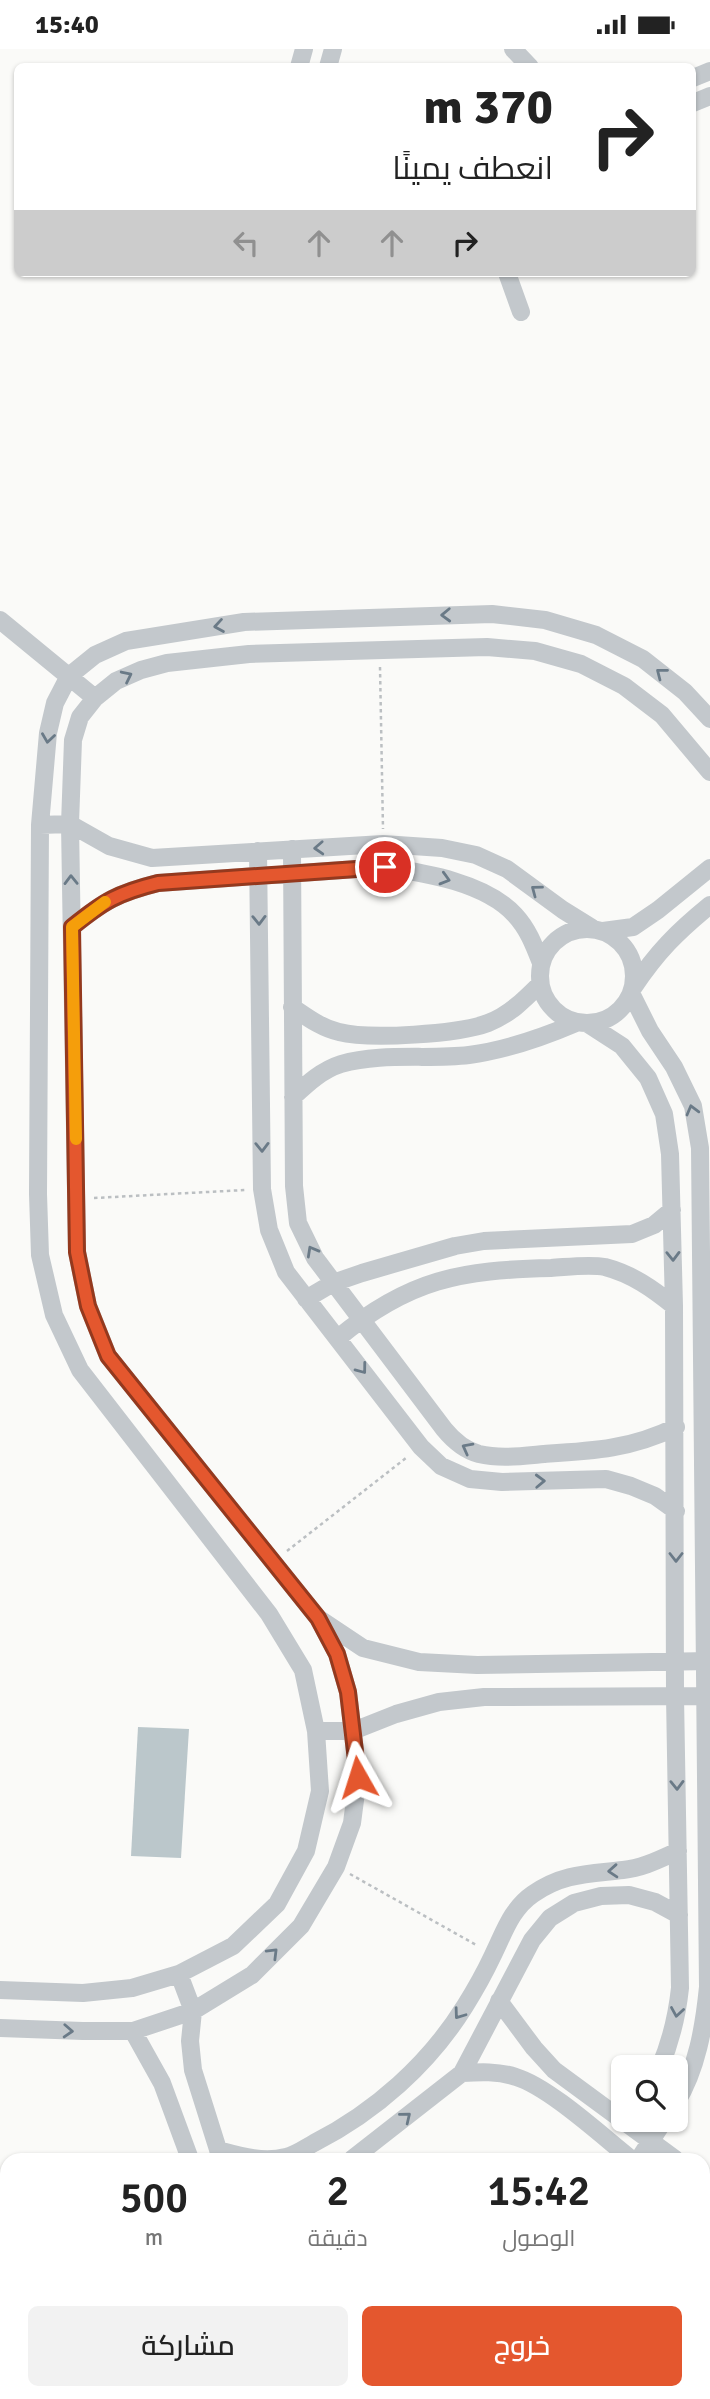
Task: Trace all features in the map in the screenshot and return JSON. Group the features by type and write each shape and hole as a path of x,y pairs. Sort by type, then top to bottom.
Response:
{"street":[{"path":"513,49 526,63"},
{"path":"508,277 521,312"},
{"path":"0,1990 83,1993 132,1988 179,1974 233,1946 277,1904 306,1851 320,1791 316,1731 303,1670 269,1614 80,1370 54,1315 40,1255 40,825 48,733 55,703 68,676 96,655 127,641 244,622 492,614 545,620 596,635 643,659 685,692 710,719"},
{"path":"0,620 95,698"},
{"path":"0,2028 83,2032 132,2031 193,2011 252,1975 301,1926 337,1867 352,1823 358,1777 348,1692 341,1666 318,1618 108,1356 88,1306 77,1252 70,824 73,740 80,717 95,698 116,681 167,663 249,654 487,647 535,651 581,664 624,686 662,715 710,772"},
{"path":"40,825 70,824 109,846 152,858 383,844 442,848 476,855 507,869 563,910 618,940 629,954 634,970 632,990 650,1031 674,1067 693,1106 700,1148 708,1661 708,1987 704,2024 688,2076"},
{"path":"292,849 293,1186 298,1223 315,1258 449,1435 455,1442 476,1453 500,1457 602,1450 653,1439 676,1427"},
{"path":"258,851 262,1189 269,1230 286,1272 421,1447 441,1465 470,1479 502,1482 606,1479 655,1496 676,1511"},
{"path":"72,927 97,907 125,891 158,883 385,867 458,883 492,897 514,914 531,936 541,963"},
{"path":"664,2055 677,2018 680,1988 675,1662 676,1427 670,1154 664,1114 648,1077 622,1047 582,1023 559,1015 546,1002 539,985 541,963 548,948 560,936 576,929 633,927 710,868"},
{"path":"293,1097 315,1077 341,1064 370,1059 468,1055 505,1049 582,1023 602,1021 625,1005 653,959 676,933 710,905"},
{"path":"292,1007 314,1022 339,1032 365,1035 459,1031 489,1022 517,1007 539,985"},
{"path":"306,1299 333,1283 424,1255 484,1241 632,1234 653,1225 672,1210"},
{"path":"338,1338 392,1299 449,1277 497,1269 602,1267 629,1275 674,1306"},
{"path":"318,1618 363,1648 419,1663 477,1665 708,1661"},
{"path":"316,1731 353,1731 439,1702 484,1697 708,1696"},
{"path":"295,2153 340,2130 388,2096 430,2054 465,2007 507,1922 531,1895 562,1878 625,1870 652,1863 678,1851"},
{"path":"372,2153 462,2073 532,1940 550,1918 574,1903 601,1896 629,1895 655,1902 679,1915"},
{"path":"179,1974 193,2011 190,2041 193,2070 219,2153"},
{"path":"499,2001 554,2070 611,2111"},
{"path":"132,2031 162,2083 188,2153"},
{"path":"462,2073 490,2071 517,2077 543,2089 623,2153"},
{"path":"606,2140 612,2132"},
{"path":"638,2132 666,2153"},
{"path":"643,2153 657,2132"}],"path":[{"path":"379,650 383,844"},
{"path":"77,1199 262,1189"},
{"path":"274,1562 421,1447"},
{"path":"337,1867 493,1955"}],"shaded area":[{"path":"138,1727 189,1729 181,1858 131,1856"}],"slow traffic":[{"path":"76,1139 72,927 105,902"}],"route":[{"path":"358,1777 348,1692 337,1654 318,1618 108,1356 88,1306 77,1252 72,927 97,907 125,891 158,883 385,867"}]}
